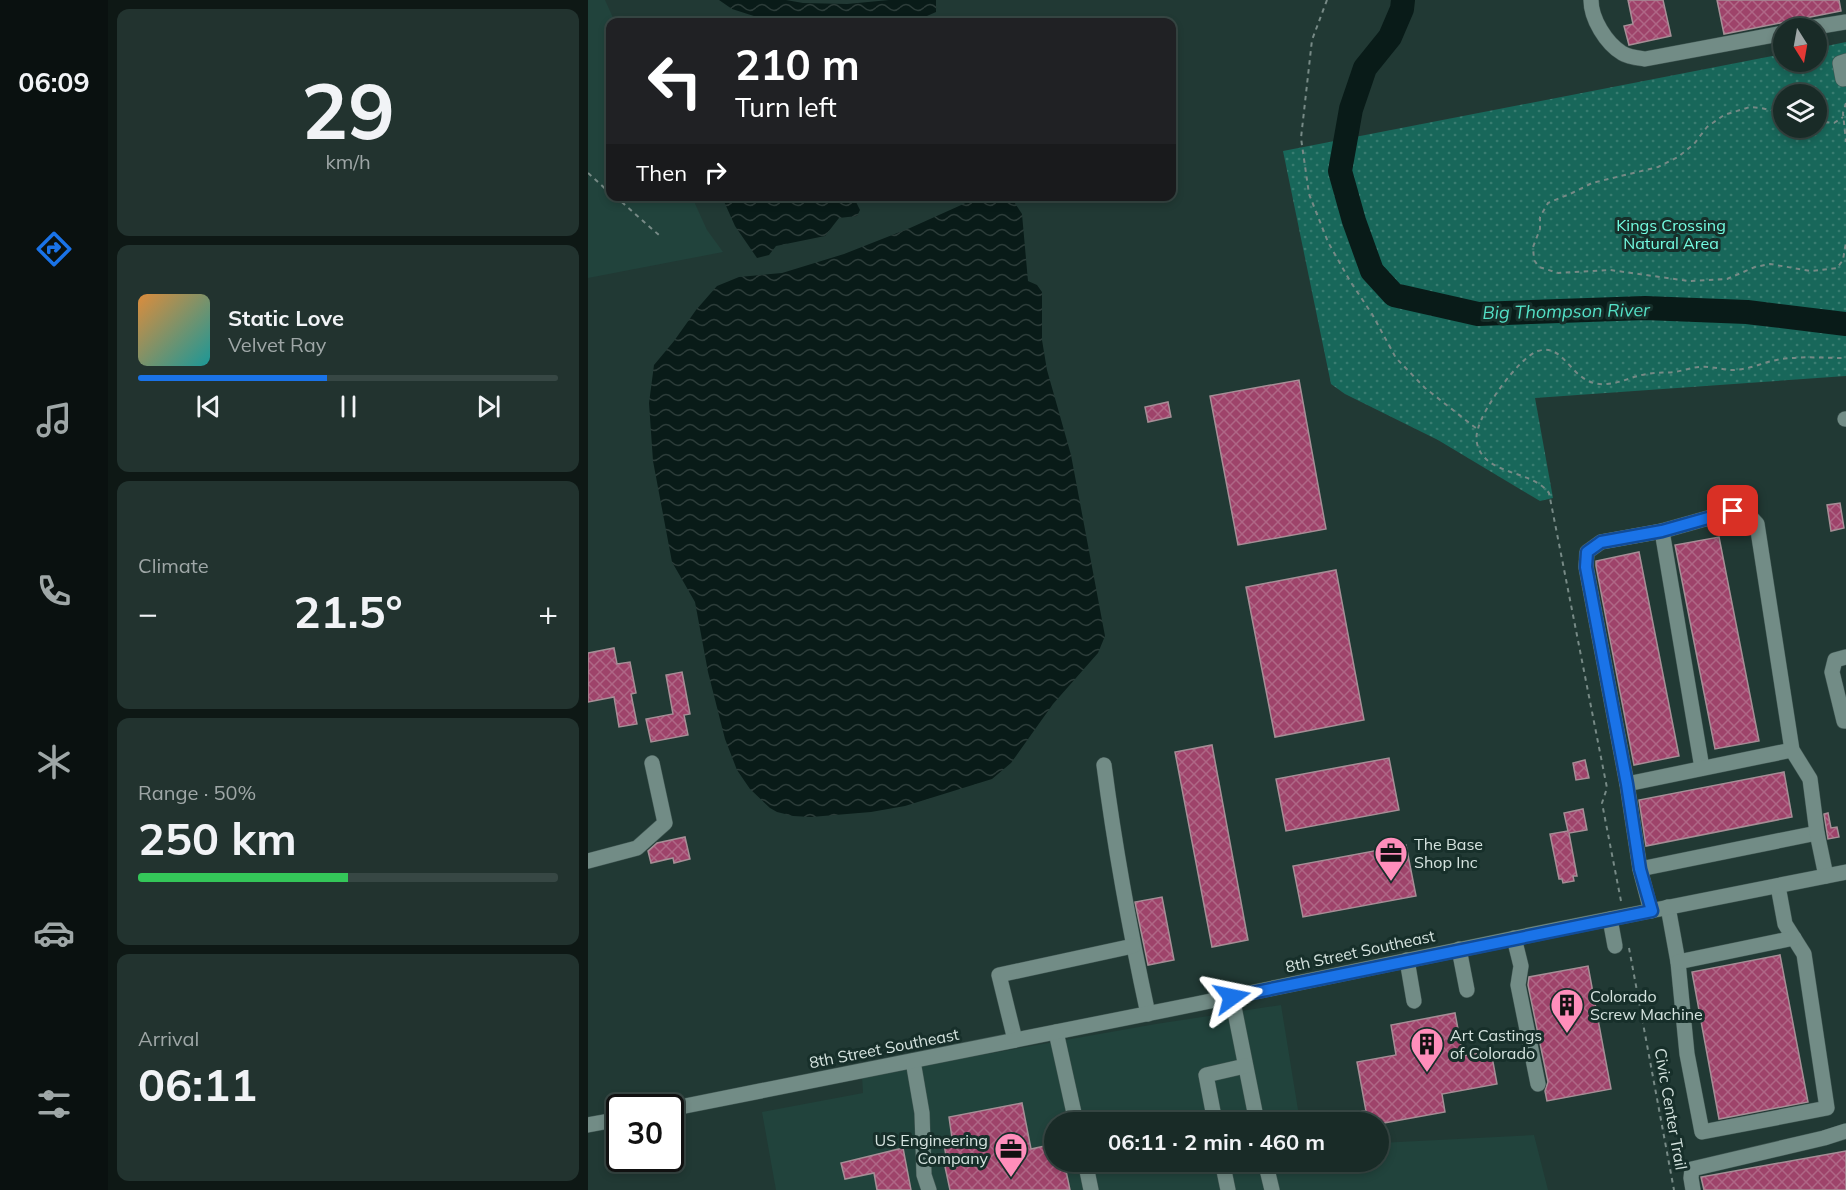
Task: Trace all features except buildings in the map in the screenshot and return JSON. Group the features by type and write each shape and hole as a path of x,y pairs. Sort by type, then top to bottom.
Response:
{"street":[{"path":"1591,0 1591,7 1607,39 1623,54 1645,59 1773,35"},
{"path":"1827,25 1846,22"},
{"path":"1843,79 1840,63 1846,61"},
{"path":"1652,911 1640,869 1627,784 1586,567 1587,552 1601,542 1662,531 1733,511 1747,513 1757,524 1792,750 1810,779 1816,833 1826,876"},
{"path":"1662,531 1702,768"},
{"path":"1846,657 1835,660 1832,672 1844,721 1846,721"},
{"path":"1627,784 1792,750"},
{"path":"588,861 637,848 665,823 652,763"},
{"path":"1104,765 1114,840 1148,1014"},
{"path":"1640,869 1816,833"},
{"name":"8th Street Southeast","path":"684,1106 1232,997 1617,917 1846,873"},
{"path":"1668,907 1678,962 1687,1054 1702,1132 1827,1108 1804,954 1785,924 1778,886"},
{"path":"1615,946 1617,917"},
{"path":"1514,938 1521,966 1518,986 1538,1084"},
{"path":"1678,962 1794,939"},
{"path":"1016,1040 999,975 1133,946"},
{"path":"1459,949 1467,990"},
{"path":"1407,960 1414,1001"},
{"path":"1232,997 1255,1112"},
{"path":"1056,1032 1074,1112"},
{"path":"913,1061 922,1113 924,1175 929,1190"},
{"path":"1213,1112 1206,1075 1245,1066"},
{"path":"588,1125 606,1122"},
{"path":"1693,1190 1692,1169 1846,1131"},
{"path":"1087,1172 1091,1190"},
{"path":"1224,1172 1228,1190"},
{"path":"1268,1172 1272,1190"}],"path":[{"path":"1327,0 1312,40 1301,138 1309,194 1328,242 1396,358 1425,388 1477,429 1493,399 1507,380 1526,358 1538,351 1551,350 1564,358 1586,381 1595,384 1626,381 1648,373 1674,372 1702,367 1735,370 1782,359 1846,358"},
{"path":"1846,103 1843,117 1846,142"},
{"path":"1773,111 1750,107 1724,115 1707,127 1694,144 1678,157 1658,167 1592,183 1548,203 1540,217 1540,229 1533,247 1534,260 1539,267 1558,273 1610,270 1689,281 1715,280 1727,279 1755,267 1770,264 1811,271 1838,268 1844,260 1846,242"},
{"path":"1827,122 1834,123 1843,117"},
{"path":"588,173 606,189"},
{"path":"621,201 660,236"},
{"name":"Civic Center Trail","path":"1477,429 1478,445 1488,462 1545,487 1549,493 1606,788 1602,803 1617,917 1674,1190"}],"shaded area":[{"path":"588,0 605,0 613,18 606,18 606,201 694,201 707,230 723,252 588,278"},
{"path":"1281,1005 1298,1112 1044,1112 1044,1172 1389,1172 1389,1142 1534,1135 1548,1190 776,1190 762,1112 863,1093 862,1076 1156,1024"}],"green space":[{"name":"Kings Crossing Natural Area","path":"1846,42 1846,376 1535,398 1553,498 1540,501 1438,440 1345,394 1331,384 1283,151 1773,56 1773,72 1827,72 1827,46"}],"water":[{"path":"719,0 786,0 803,3 847,4 889,0 936,0 936,12 922,18 760,18 732,9"},
{"path":"724,201 855,201 860,210 857,216 839,218 825,236 776,246 769,255 757,258 735,226"},
{"path":"970,201 1014,201 1022,214 1028,281 1037,285 1042,292 1042,340 1047,370 1071,455 1105,636 1098,653 1053,704 1011,763 992,779 905,806 871,812 811,817 793,816 770,808 750,789 737,770 725,739 708,672 695,602 672,562 653,461 649,403 654,365 717,286 739,277 782,273 844,254"}],"waterway":[{"name":"Big Thompson River","path":"1403,0 1402,9 1390,37 1365,68 1351,109 1340,171 1354,221 1372,271 1394,295 1478,314 1645,308 1747,312 1846,324"}],"place":[{"name":"The Base Shop Inc","path":"1391,882"},
{"name":"Colorado Screw Machine","path":"1567,1034"},
{"name":"Art Castings of Colorado","path":"1427,1073"},
{"name":"US Engineering Company","path":"1011,1178"}],"route":[{"path":"1232,997 1652,911 1640,869 1627,784 1586,567 1587,552 1601,542 1662,531 1733,511"}]}
